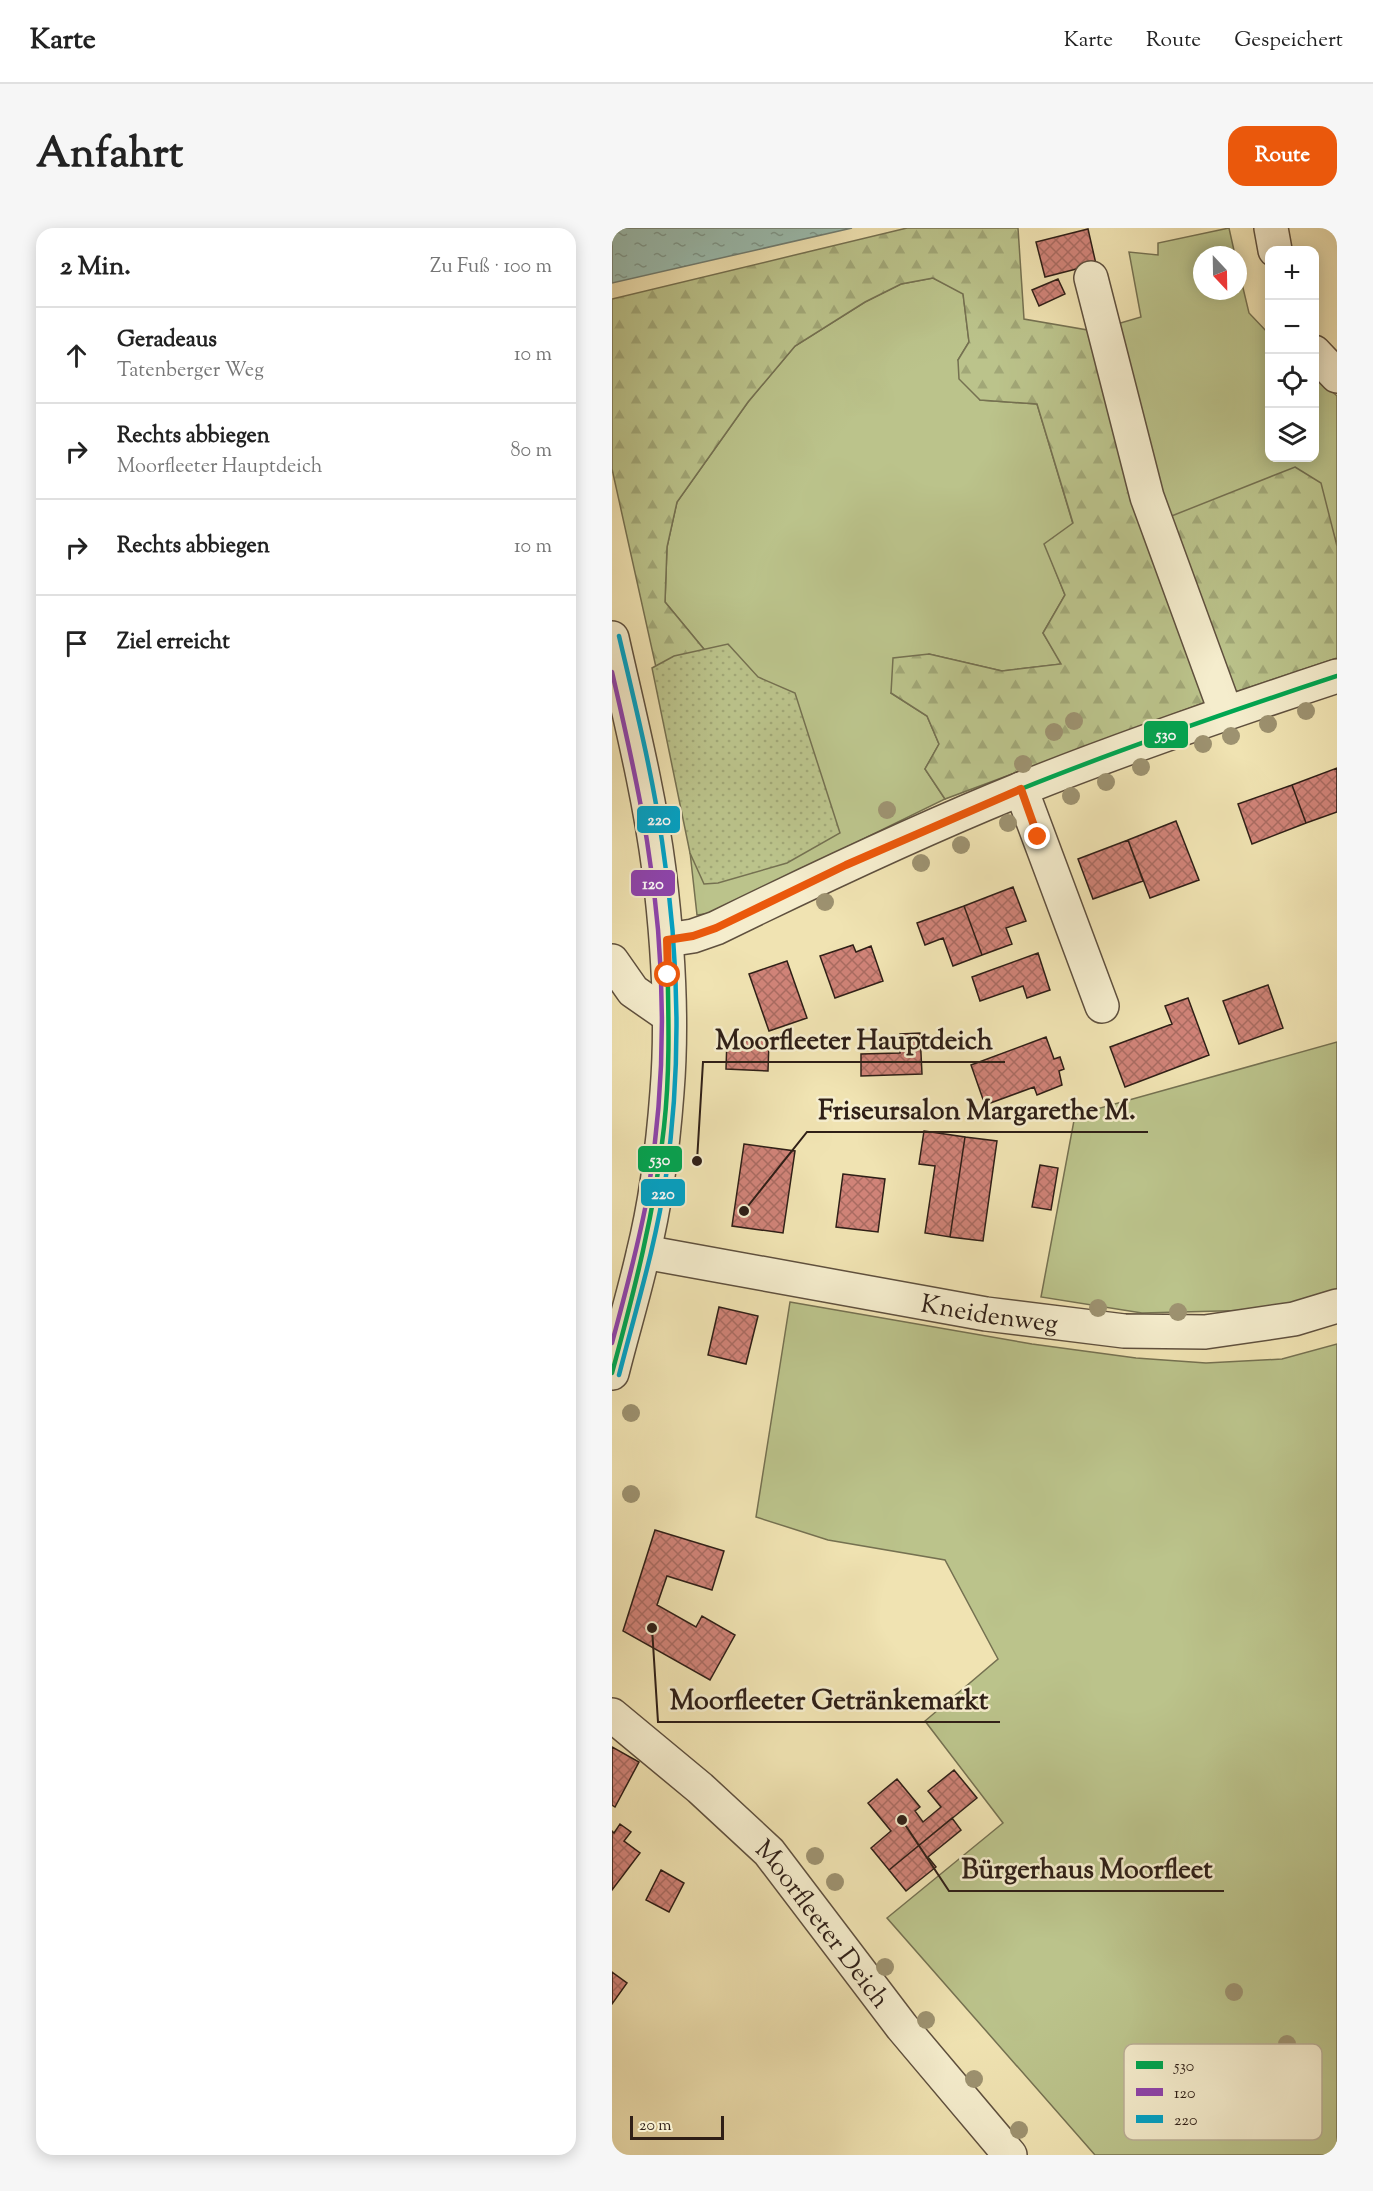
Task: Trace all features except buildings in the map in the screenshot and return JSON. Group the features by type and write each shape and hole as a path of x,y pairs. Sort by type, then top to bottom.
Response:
{"street":[{"path":"1270,228 1274,246"},
{"path":"1091,278 1147,497 1226,713"},
{"path":"1316,354 1337,376"},
{"path":"612,638 647,800 659,868 667,940 669,1016 665,1114 659,1170 644,1252 612,1373"},
{"path":"667,940 693,936 716,928 846,865 1021,789 1226,713 1337,676"},
{"path":"1021,789 1102,1006"},
{"path":"612,961 633,991 669,1016"},
{"name":"Kneidenweg","path":"644,1252 986,1314 1124,1331 1205,1332 1294,1319 1337,1306"},
{"name":"Moorfleeter Deich","path":"612,1715 700,1788 769,1852 902,2027 1010,2155"}],"green space":[{"path":"907,228 1018,228 1024,319 1099,332 1214,699 945,799 925,769 939,744 927,716 891,693 893,658 929,654 1002,671 1061,664 1043,633 1065,595 1044,544 1073,523 1037,404 980,400 959,379 958,360 969,342 963,294 933,278 901,284 865,302 795,346 748,402 677,502 667,547 665,602 717,665 683,789 612,469 612,299"},
{"path":"1229,228 1233,246 1193,246 1193,300 1246,300 1249,313 1265,330 1265,462 1319,462 1319,380 1337,396 1337,546 1332,529 1164,519 1117,324 1141,317 1129,252 1158,255 1158,243"},
{"path":"933,278 963,293 969,342 958,360 980,400 1037,404 1073,524 1045,544 1065,595 1043,633 1062,664 1002,671 929,654 891,693 927,716 939,744 925,769 945,799 712,913 697,915 683,789 717,665 665,602 667,547 677,502 748,402 795,346 865,302 901,284"},
{"path":"1295,467 1321,483 1337,546 1337,658 1229,694 1164,519"},
{"path":"728,644 758,677 795,693 840,833 787,863 718,883 704,884 690,853 652,668 674,656"},
{"path":"1337,1042 1337,1293 1259,1310 1142,1313 1041,1297 1075,1115"},
{"path":"790,1302 1032,1344 1136,1358 1206,1363 1282,1359 1337,1344 1337,2155 1095,2155 887,1918 1003,1823 925,1721 998,1659 945,1560 828,1540 756,1517"}],"water":[{"path":"625,228 852,228 612,283 612,231"}],"transit line":[{"name":"220","path":"619,636 648,764 668,883 675,966 676,1050 675,1092 662,1201 619,1375"},
{"name":"120","path":"612,672 647,841 658,929 662,1017 659,1105 648,1193 612,1343"},
{"name":"530","path":"667,940 693,936 716,928 905,839 1060,774 1178,730 1337,676"},
{"name":"530","path":"612,1373 643,1251 664,1127 668,1080 667,940"}],"place":[{"name":"Moorfleeter Hauptdeich","path":"697,1161"},
{"name":"Friseursalon Margarethe M.","path":"744,1211"},
{"name":"Moorfleeter Getränkemarkt","path":"652,1628"},
{"name":"Bürgerhaus Moorfleet","path":"902,1820"}],"route":[{"path":"668,975 667,940 693,936 716,928 846,865 1021,789 1038,837"}]}
